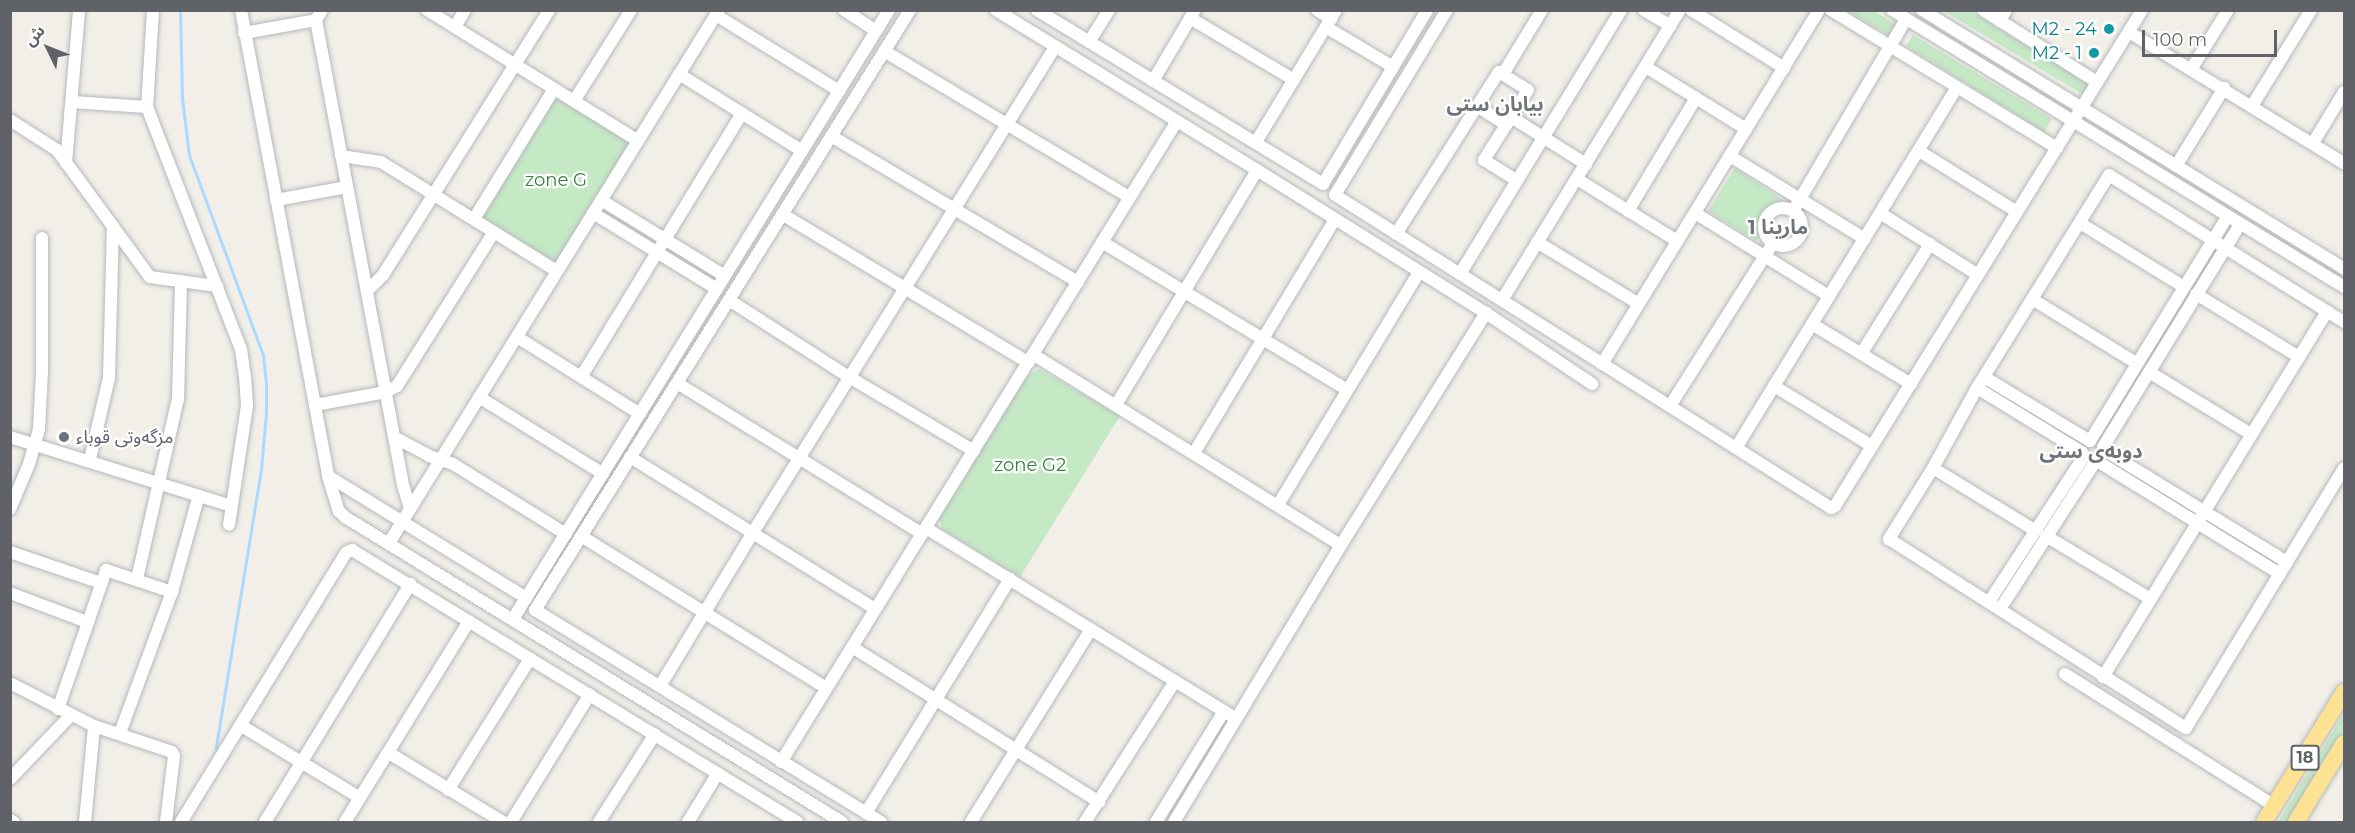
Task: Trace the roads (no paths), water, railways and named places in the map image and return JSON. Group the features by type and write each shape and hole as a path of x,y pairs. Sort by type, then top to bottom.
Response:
{"highway":[{"name":"18","path":"2264,822 2276,807 2344,692"},
{"name":"18","path":"2296,822 2344,742"}],"street":[{"path":"66,163 79,10"},
{"path":"153,10 147,108 241,349 245,376 247,406 229,525"},
{"path":"241,10 328,476 334,501 345,517 842,822"},
{"path":"427,10 638,141"},
{"path":"455,27 465,10"},
{"path":"367,291 380,281 549,10"},
{"path":"574,101 631,10"},
{"path":"844,10 876,31"},
{"path":"513,619 889,10"},
{"path":"881,822 535,610 910,10"},
{"path":"996,10 1257,170 1486,314 1592,384"},
{"path":"1037,10 1323,184 1427,10"},
{"path":"1089,42 1109,10"},
{"path":"1317,10 1393,67"},
{"path":"1448,10 1335,195 1831,508 1835,506 2129,32 2136,13"},
{"path":"1503,74 1542,10"},
{"path":"1460,274 1621,10"},
{"path":"1644,10 1671,26"},
{"path":"1502,300 1680,10"},
{"path":"1691,10 1784,68"},
{"path":"1602,364 1819,10"},
{"path":"1831,10 2056,148"},
{"path":"1892,10 2344,287"},
{"path":"1922,10 2344,269"},
{"path":"1983,10 2003,16 2097,82"},
{"path":"2192,69 2228,10"},
{"path":"2252,106 2311,10"},
{"path":"389,543 717,13 839,90"},
{"path":"1153,81 1193,14 1294,80"},
{"path":"244,33 319,15 341,156 394,437 410,509"},
{"path":"1256,142 1331,19"},
{"path":"1793,211 1906,19"},
{"path":"2129,32 2344,163"},
{"path":"660,686 1055,46"},
{"path":"884,51 1129,197"},
{"path":"1646,67 1746,129"},
{"path":"1396,234 1499,72 1528,90 1484,160 1517,181"},
{"path":"679,74 802,151"},
{"path":"474,219 555,88"},
{"path":"1736,448 1957,88"},
{"path":"2176,166 2224,88"},
{"path":"2313,143 2344,92"},
{"path":"1628,211 1696,98"},
{"path":"72,102 147,108"},
{"path":"1477,106 1543,137 1586,164"},
{"path":"581,377 742,113"},
{"path":"10,120 57,150 150,277 217,286"},
{"path":"781,762 1177,121"},
{"path":"831,136 955,207 1078,282"},
{"path":"1919,151 2017,212"},
{"path":"341,156 381,162 557,271"},
{"path":"1730,156 1865,238"},
{"path":"1116,405 1257,170"},
{"path":"2180,188 2188,174"},
{"path":"2344,322 2109,175 1981,383 1933,468 1889,539 2186,728 2344,468"},
{"path":"1576,179 1677,242"},
{"path":"276,200 347,187"},
{"path":"601,200 724,276"},
{"path":"1781,208 1793,211 1801,220 1799,237 1790,244 1773,243 1765,232 1766,219 1781,208"},
{"path":"593,213 717,289"},
{"path":"1695,213 1829,296"},
{"path":"1880,213 1978,275"},
{"path":"782,214 905,288 1116,405 1341,545"},
{"path":"2090,441 2228,216"},
{"path":"1194,453 1335,219"},
{"path":"2080,223 2184,287"},
{"path":"1994,606 2046,536 2094,455 2149,372 2240,224"},
{"path":"90,459 109,378 113,226"},
{"path":"315,405 386,392 397,386 494,232"},
{"path":"10,509 37,443 42,371 42,238"},
{"path":"1102,242 1347,390"},
{"path":"1538,242 1639,304"},
{"path":"1670,406 1773,243"},
{"path":"1861,354 1930,244"},
{"path":"1278,505 1419,272"},
{"path":"137,579 178,399 181,281"},
{"path":"2196,294 2299,357"},
{"path":"2032,299 2136,363"},
{"path":"729,300 849,377 974,451"},
{"path":"2169,311 2181,318"},
{"path":"2103,677 2327,311"},
{"path":"1174,822 1341,545 1486,314"},
{"path":"1812,324 1911,384"},
{"path":"517,337 640,414"},
{"path":"2149,372 2252,434"},
{"path":"677,383 798,459 1010,579 1236,719"},
{"path":"1981,383 2090,441 2096,441 2094,455 2034,530 1994,606"},
{"path":"1981,383 2197,524 2280,574"},
{"path":"1774,386 1872,446"},
{"path":"479,397 603,474"},
{"path":"10,436 90,459 198,498 232,506"},
{"path":"394,437 453,464 566,534"},
{"path":"2094,455 2204,512 2287,562"},
{"path":"630,457 875,609"},
{"path":"1933,468 2034,530"},
{"path":"328,476 526,598"},
{"path":"120,733 172,592 198,498"},
{"path":"2046,536 2151,599"},
{"path":"581,537 826,688"},
{"path":"181,822 346,553 352,549 797,822"},
{"path":"10,552 101,583"},
{"path":"58,709 106,570 172,592"},
{"path":"866,813 1010,579"},
{"path":"265,822 410,584"},
{"path":"10,593 87,622"},
{"path":"345,822 469,621"},
{"path":"971,822 1091,629"},
{"path":"852,647 1099,802"},
{"path":"448,790 531,659"},
{"path":"2065,674 2276,807"},
{"path":"1085,822 1175,681"},
{"path":"10,683 94,726 120,733 174,754 166,822"},
{"path":"511,822 590,694"},
{"path":"1156,822 1224,711"},
{"path":"10,779 71,715"},
{"path":"240,725 360,798"},
{"path":"85,822 94,726"},
{"path":"599,822 655,734"},
{"path":"389,753 502,822"},
{"path":"688,822 718,773"},
{"path":"771,822 778,811"}],"waterway":[{"path":"180,10 182,98 189,155 263,355 266,384 261,469 216,748"}],"place":[{"name":"M2 - 24","path":"2109,29"},
{"name":"M2 - 1","path":"2094,53"},
{"name":"مزگەوتی قوباء","path":"64,437"}],"district":[{"name":"بیابان ستی","path":"1495,104"},
{"name":"مارینا 1","path":"1778,227"},
{"name":"دوبه‌ی ستی","path":"2091,451"}],"park label":[{"name":"zone G","path":"556,180"},
{"name":"zone G2","path":"1030,465"}]}
